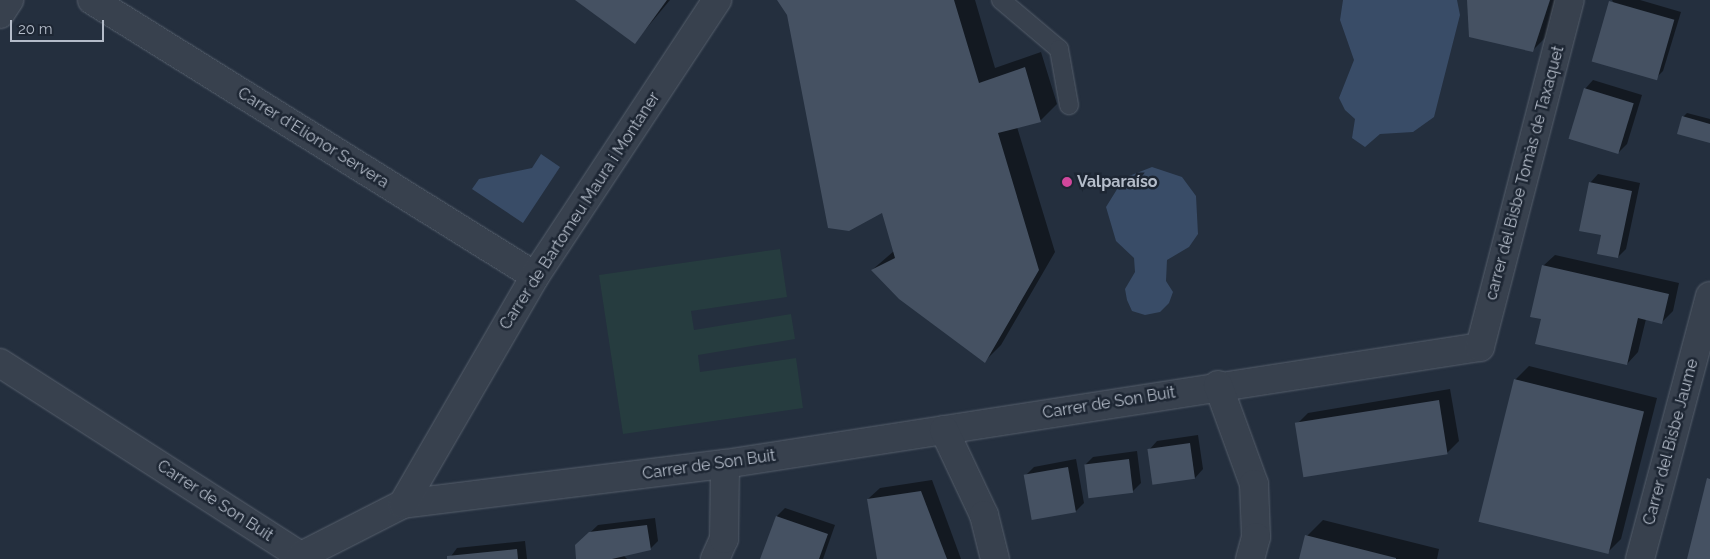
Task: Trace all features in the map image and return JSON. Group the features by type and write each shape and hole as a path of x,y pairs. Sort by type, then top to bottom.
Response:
{"street":[{"path":"0,14 9,0"},
{"name":"Carrer d'Elionor Servera","path":"92,0 535,276"},
{"name":"Carrer de Bartomeu Maura i Montaner","path":"403,504 535,276 716,0"},
{"name":"carrer del Bisbe Tomàs de Taxaquet","path":"1480,347 1570,0"},
{"name":"Carrer del Bisbe Jaume","path":"1640,559 1710,296"},
{"name":"Carrer de Son Buit","path":"0,363 301,556 403,504 724,464 1218,385 1480,347"},
{"path":"1218,385 1254,484 1256,537 1250,559"},
{"path":"944,430 984,515 995,559"},
{"path":"715,559 724,539 724,464"}],"lane":[{"path":"1001,0 1059,49 1069,105"}],"green space":[{"path":"780,249 787,297 691,311 694,330 791,314 795,339 698,355 700,372 796,358 803,408 623,434 599,275"}],"water":[{"path":"1343,0 1457,0 1460,15 1434,117 1413,132 1380,134 1365,147 1352,138 1355,119 1345,110 1339,98 1354,60 1340,20"},
{"path":"541,154 560,167 523,223 472,189 479,179 532,168"},
{"path":"1152,167 1182,177 1196,196 1198,234 1189,247 1167,260 1166,281 1173,292 1169,303 1160,312 1145,315 1132,311 1127,300 1125,289 1135,272 1134,258 1116,241 1106,207 1124,178"}],"building":[{"path":"575,0 667,0 635,44"},
{"path":"777,0 954,0 979,83 1025,67 1041,122 998,133 1039,270 985,363 899,299 871,270 895,258 882,213 849,231 828,228 787,15"},
{"path":"1467,0 1550,0 1533,52 1469,37"},
{"path":"1609,1 1674,20 1657,80 1592,62"},
{"path":"1584,88 1634,103 1618,154 1569,139"},
{"path":"1682,116 1710,124 1710,143 1677,134"},
{"path":"1589,182 1632,191 1618,258 1597,254 1601,235 1579,231"},
{"path":"1542,265 1669,294 1662,324 1638,318 1627,365 1535,344 1541,319 1530,317"},
{"path":"1514,379 1644,411 1608,554 1478,522"},
{"path":"1439,400 1448,454 1303,477 1295,423"},
{"path":"1190,443 1195,479 1152,485 1147,449"},
{"path":"1129,459 1133,493 1088,498 1084,464"},
{"path":"1068,467 1076,512 1032,520 1024,475"},
{"path":"1707,478 1710,479 1710,559 1687,559"},
{"path":"921,491 947,559 877,559 867,499"},
{"path":"776,516 828,534 819,559 760,559"},
{"path":"647,525 651,550 612,559 576,559 575,545 589,532"},
{"path":"1305,535 1396,558 1396,559 1299,559"},
{"path":"517,549 518,559 447,559 447,556"}],"place":[{"name":"Valparaíso","path":"1067,182"}]}
